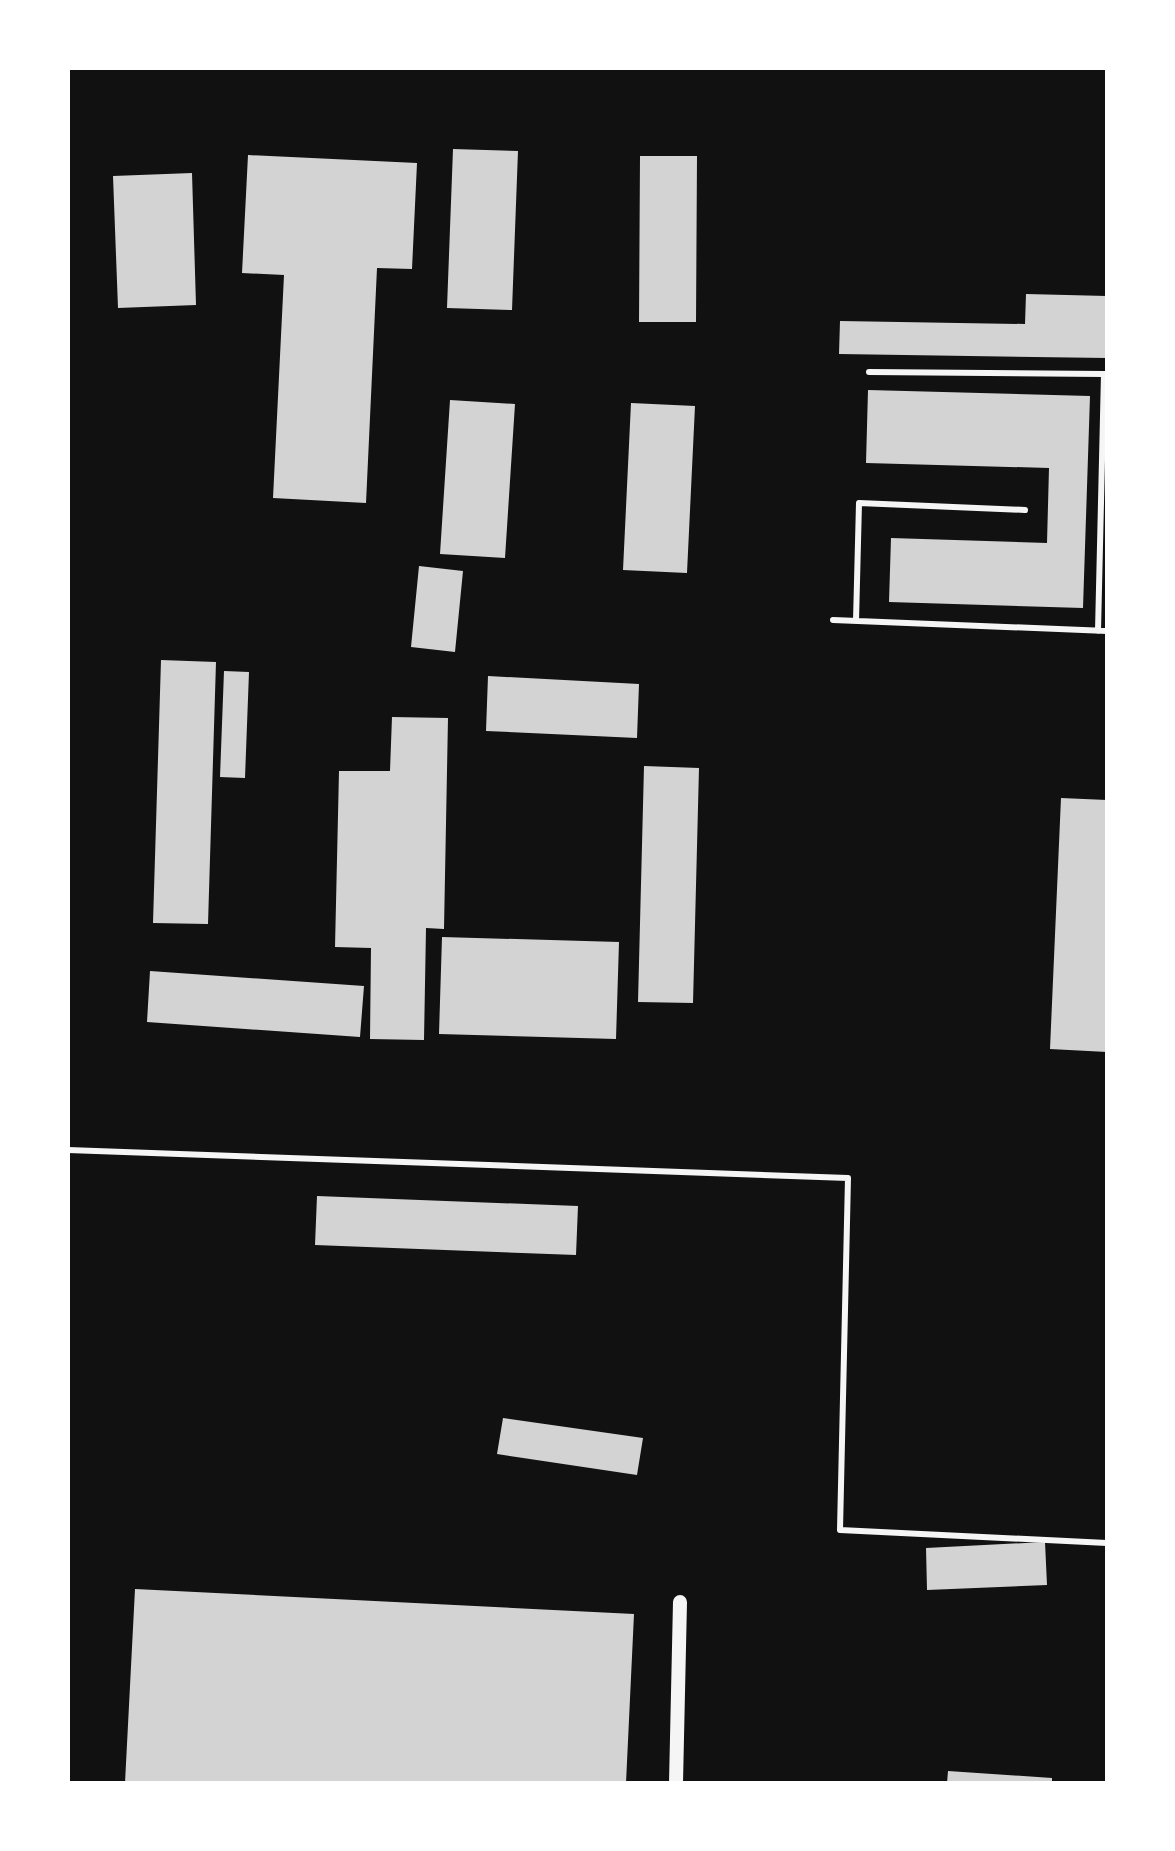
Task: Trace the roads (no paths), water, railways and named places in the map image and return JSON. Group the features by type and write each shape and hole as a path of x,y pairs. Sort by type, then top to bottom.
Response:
{"street":[{"path":"676,1783 680,1602"}],"lane":[{"path":"869,372 1105,374 1098,631"},
{"path":"856,621 859,503 1025,510"},
{"path":"833,620 1107,631"},
{"path":"68,1150 848,1178 840,1530 1107,1543"}]}
